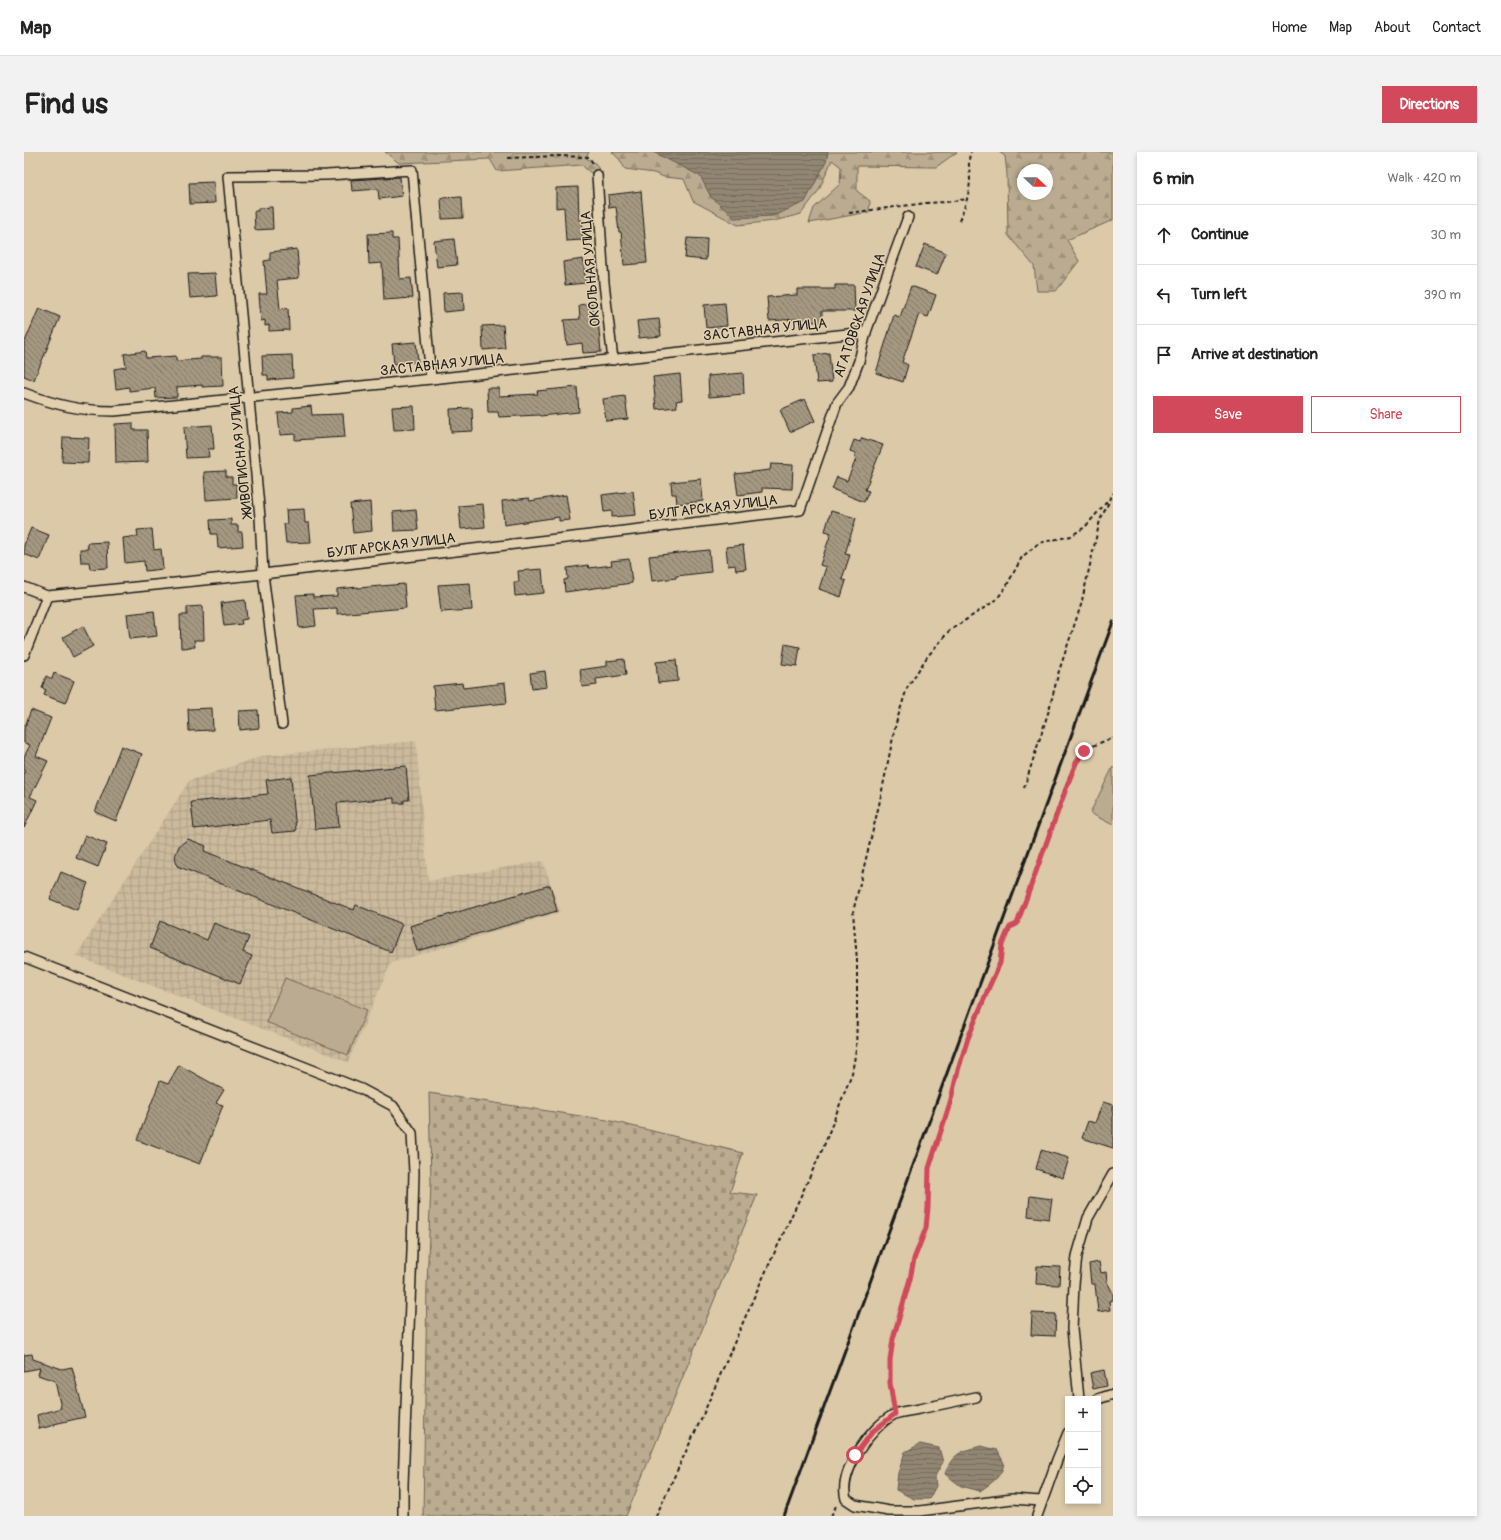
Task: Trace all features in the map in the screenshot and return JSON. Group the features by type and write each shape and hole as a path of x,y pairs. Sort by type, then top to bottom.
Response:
{"street":[{"name":"ЖИВОПИСНАЯ УЛИЦА","path":"282,724 264,574 228,176 327,175 412,170 431,379"},
{"name":"ОКОЛЬНАЯ УЛИЦА","path":"597,175 604,283 613,360"},
{"name":"АГАТОВСКАЯ УЛИЦА","path":"800,510 838,403 849,387 859,361 866,332 908,217"},
{"name":"ЗАСТАВНАЯ УЛИЦА","path":"24,393 71,408 94,411 114,410 431,379 866,332"},
{"name":"БУЛГАРСКАЯ УЛИЦА","path":"47,596 264,574 800,510"},
{"path":"24,587 47,596 24,655"},
{"path":"24,957 361,1089 393,1106 412,1133 413,1204 403,1516"},
{"path":"1079,1396 1072,1329 1077,1256 1088,1218 1113,1174"},
{"path":"1101,1398 1113,1394"},
{"path":"976,1397 895,1414 873,1431 855,1455 846,1476 844,1492 846,1499 854,1505 889,1511 920,1511 1012,1499 1041,1501"},
{"path":"1037,1516 1041,1501 1065,1441"}],"path":[{"path":"959,221 968,199 971,152"},
{"path":"508,158 589,156 597,175"},
{"path":"1024,788 1049,710 1059,671 1081,605 1100,520 1113,492"},
{"path":"656,1516 702,1417 754,1297 823,1148 852,1073 856,1050 857,1016 857,960 853,912 879,805 896,723 907,688 927,657 949,631 996,600 1006,588 1022,557 1040,543 1071,536 1085,527 1111,497"},
{"path":"895,1414 890,1383 890,1360 893,1339 914,1259 926,1228 929,1168 950,1103 968,1038 1000,963 1002,945 1007,933 1010,927 1017,924 1076,763 1084,751 1113,738"}],"shaded area":[{"path":"653,152 828,152 826,162 805,202 773,216 735,218 711,197 700,176"},
{"path":"416,741 428,881 543,861 560,912 391,963 348,1062 76,956 189,781 262,756"},
{"path":"920,1444 939,1448 943,1462 935,1476 936,1486 929,1499 914,1499 896,1490 898,1473 905,1452"},
{"path":"981,1446 997,1450 1004,1463 1001,1472 992,1482 980,1491 961,1486 945,1474 954,1457 958,1454"}],"green space":[{"path":"385,152 589,152 586,158 595,163 603,176 599,179 582,165 497,171 490,159 399,163"},
{"path":"612,152 957,152 936,167 857,166 857,191 870,201 869,212 809,223 814,208 840,184 841,167 832,160 819,190 801,214 774,221 738,225 693,201 684,179 664,177 654,173 625,169 620,160"},
{"path":"999,152 1113,152 1113,220 1067,240 1079,261 1056,291 1037,291 1034,266 1008,235 1007,174 1005,156"},
{"path":"1113,767 1113,825 1090,813"},
{"path":"285,978 367,1010 348,1055 266,1022"},
{"path":"429,1093 607,1120 743,1153 730,1192 757,1195 626,1516 423,1516 427,1286 431,1183"}],"building":[{"path":"400,177 402,196 379,199 378,189 352,191 351,180"},
{"path":"214,182 215,203 190,204 189,183"},
{"path":"578,187 579,220 582,220 583,240 566,241 564,207 556,208 556,188"},
{"path":"641,191 647,263 624,265 621,232 619,232 616,207 609,208 608,195"},
{"path":"462,197 463,218 442,219 441,198"},
{"path":"272,207 273,229 255,230 254,211 258,211 258,208"},
{"path":"392,233 392,239 398,239 400,279 411,278 413,298 384,300 382,263 369,264 368,234"},
{"path":"687,238 707,239 706,260 685,258"},
{"path":"454,239 457,265 437,267 434,241"},
{"path":"925,244 946,253 937,275 916,267"},
{"path":"297,249 299,278 277,280 280,309 288,308 289,330 269,331 269,325 265,326 265,320 261,321 259,294 267,294 264,261 270,260 270,252"},
{"path":"583,259 586,283 565,285 563,262"},
{"path":"215,273 217,296 190,298 188,274"},
{"path":"835,285 854,285 855,311 822,311 822,322 796,321 797,319 769,321 767,297 797,295 797,289 835,289"},
{"path":"911,286 936,295 928,317 919,314 902,362 908,365 903,382 876,373 894,315 900,317"},
{"path":"463,292 464,310 444,312 443,293"},
{"path":"592,303 594,319 598,319 601,352 583,353 582,343 567,345 564,320 580,319 579,305"},
{"path":"725,303 727,326 706,328 704,305"},
{"path":"39,308 60,317 34,380 24,376 24,344"},
{"path":"659,319 661,336 639,338 637,321"},
{"path":"503,325 505,348 483,350 482,326"},
{"path":"416,342 418,362 394,364 392,344"},
{"path":"145,351 146,358 176,356 176,361 201,359 201,357 222,357 223,386 202,387 202,385 177,387 177,397 156,398 155,388 129,391 129,387 116,389 114,369 126,367 124,354"},
{"path":"829,353 832,382 817,383 814,355"},
{"path":"292,355 293,378 268,380 268,375 263,375 262,356"},
{"path":"743,373 744,394 709,397 708,376"},
{"path":"680,374 682,400 676,401 677,407 656,409 653,377"},
{"path":"577,387 579,412 540,416 499,417 498,412 488,412 487,388 499,388 499,396 538,394 537,391"},
{"path":"625,396 628,419 606,421 603,399"},
{"path":"805,399 815,421 790,432 780,410"},
{"path":"311,406 312,415 343,414 345,437 295,440 295,434 280,435 278,413 293,412 293,408"},
{"path":"414,406 415,429 394,430 392,407"},
{"path":"472,408 473,431 451,432 450,409"},
{"path":"133,423 133,430 147,430 148,462 116,463 115,424"},
{"path":"212,425 214,449 208,449 209,457 186,458 184,427"},
{"path":"63,437 89,438 88,463 62,462"},
{"path":"862,438 883,445 865,490 869,491 864,502 832,489 837,477 847,481 856,459 856,453 850,451 854,440 860,442"},
{"path":"771,464 793,465 792,489 762,488 762,492 738,495 735,474 770,470"},
{"path":"226,471 226,477 232,477 232,484 236,484 237,498 206,500 204,472"},
{"path":"701,479 703,501 677,504 676,494 672,494 671,482"},
{"path":"633,491 636,515 612,517 612,511 604,512 602,495"},
{"path":"566,495 570,520 559,521 559,517 504,525 502,501 529,498 530,501"},
{"path":"370,502 372,531 353,533 350,504"},
{"path":"483,504 485,527 461,529 459,506"},
{"path":"304,509 305,523 309,523 311,542 286,543 284,524 287,524 286,510"},
{"path":"416,510 418,530 394,531 393,512"},
{"path":"831,511 856,518 845,554 850,555 842,579 846,581 841,597 819,589 826,567 820,565 831,533 825,531"},
{"path":"231,519 231,525 238,525 238,532 242,532 243,546 218,548 217,534 211,534 210,520"},
{"path":"31,528 49,535 39,560 24,554 24,545"},
{"path":"152,529 154,550 161,549 163,569 145,571 144,561 125,563 123,538 138,536 137,530"},
{"path":"107,542 108,568 90,569 89,562 81,562 80,549 88,549 87,543"},
{"path":"743,545 746,569 736,570 735,565 728,566 726,547"},
{"path":"709,550 711,572 676,576 676,578 652,581 649,556"},
{"path":"629,559 632,583 565,592 564,580 568,579 567,568 588,565 589,568 612,565 611,561"},
{"path":"542,569 544,593 515,596 514,582 519,582 518,571"},
{"path":"470,583 472,610 441,612 438,585"},
{"path":"404,584 406,608 337,614 337,608 314,609 316,626 299,628 296,595 313,594 313,597 337,596 337,589"},
{"path":"245,600 247,619 241,620 242,624 224,626 221,603"},
{"path":"203,606 204,640 194,640 195,647 181,648 180,615 187,615 187,607"},
{"path":"154,611 157,636 130,639 127,614"},
{"path":"83,626 93,646 73,657 63,637"},
{"path":"785,644 800,647 797,666 782,664"},
{"path":"624,659 626,675 596,679 597,685 582,687 580,670 607,666 607,661"},
{"path":"676,660 678,681 658,683 656,662"},
{"path":"545,671 547,687 532,689 530,673"},
{"path":"54,673 74,681 65,703 44,695 46,690 42,688 46,676 52,679"},
{"path":"462,683 463,688 505,683 507,703 435,710 433,686"},
{"path":"212,708 213,730 189,731 188,709"},
{"path":"31,710 51,718 36,756 48,761 30,797 37,800 24,828 24,757 30,745 24,743 24,729"},
{"path":"258,710 259,728 240,730 239,711"},
{"path":"121,746 142,754 116,821 95,812"},
{"path":"406,766 409,800 404,800 404,803 394,803 394,798 337,803 339,827 315,829 310,775"},
{"path":"291,777 296,831 272,833 270,820 194,829 191,802 268,794 266,780"},
{"path":"85,835 107,844 98,867 76,858"},
{"path":"188,839 206,846 204,851 354,910 356,905 402,924 391,952 177,866 175,856 179,846"},
{"path":"61,872 88,883 77,910 50,899"},
{"path":"550,885 557,911 417,951 410,926"},
{"path":"160,921 207,940 214,923 249,937 243,952 252,956 240,984 150,948"},
{"path":"179,1065 224,1090 216,1103 223,1105 200,1164 137,1140 160,1081 168,1084"},
{"path":"1103,1102 1113,1105 1113,1148 1082,1138 1088,1121 1095,1123"},
{"path":"1041,1150 1069,1158 1063,1178 1036,1169"},
{"path":"1030,1196 1052,1199 1049,1219 1028,1216"},
{"path":"1099,1262 1101,1273 1106,1272 1107,1282 1113,1293 1113,1300 1109,1301 1110,1310 1098,1312 1095,1284 1091,1284 1089,1264"},
{"path":"1037,1266 1060,1267 1059,1285 1036,1284"},
{"path":"1032,1313 1056,1314 1055,1336 1031,1335"},
{"path":"32,1354 33,1359 62,1369 72,1367 85,1417 39,1429 37,1415 61,1408 55,1381 38,1375 40,1368 24,1371 24,1355"},
{"path":"1104,1370 1107,1386 1093,1389 1090,1373"}],"railway":[{"path":"784,1516 1113,622"}],"route":[{"path":"855,1455 873,1431 895,1414 890,1383 890,1360 893,1339 910,1279 914,1259 926,1228 929,1168 950,1103 968,1038 1000,963 1002,945 1010,927 1017,924 1070,778 1076,763 1084,751"}]}
